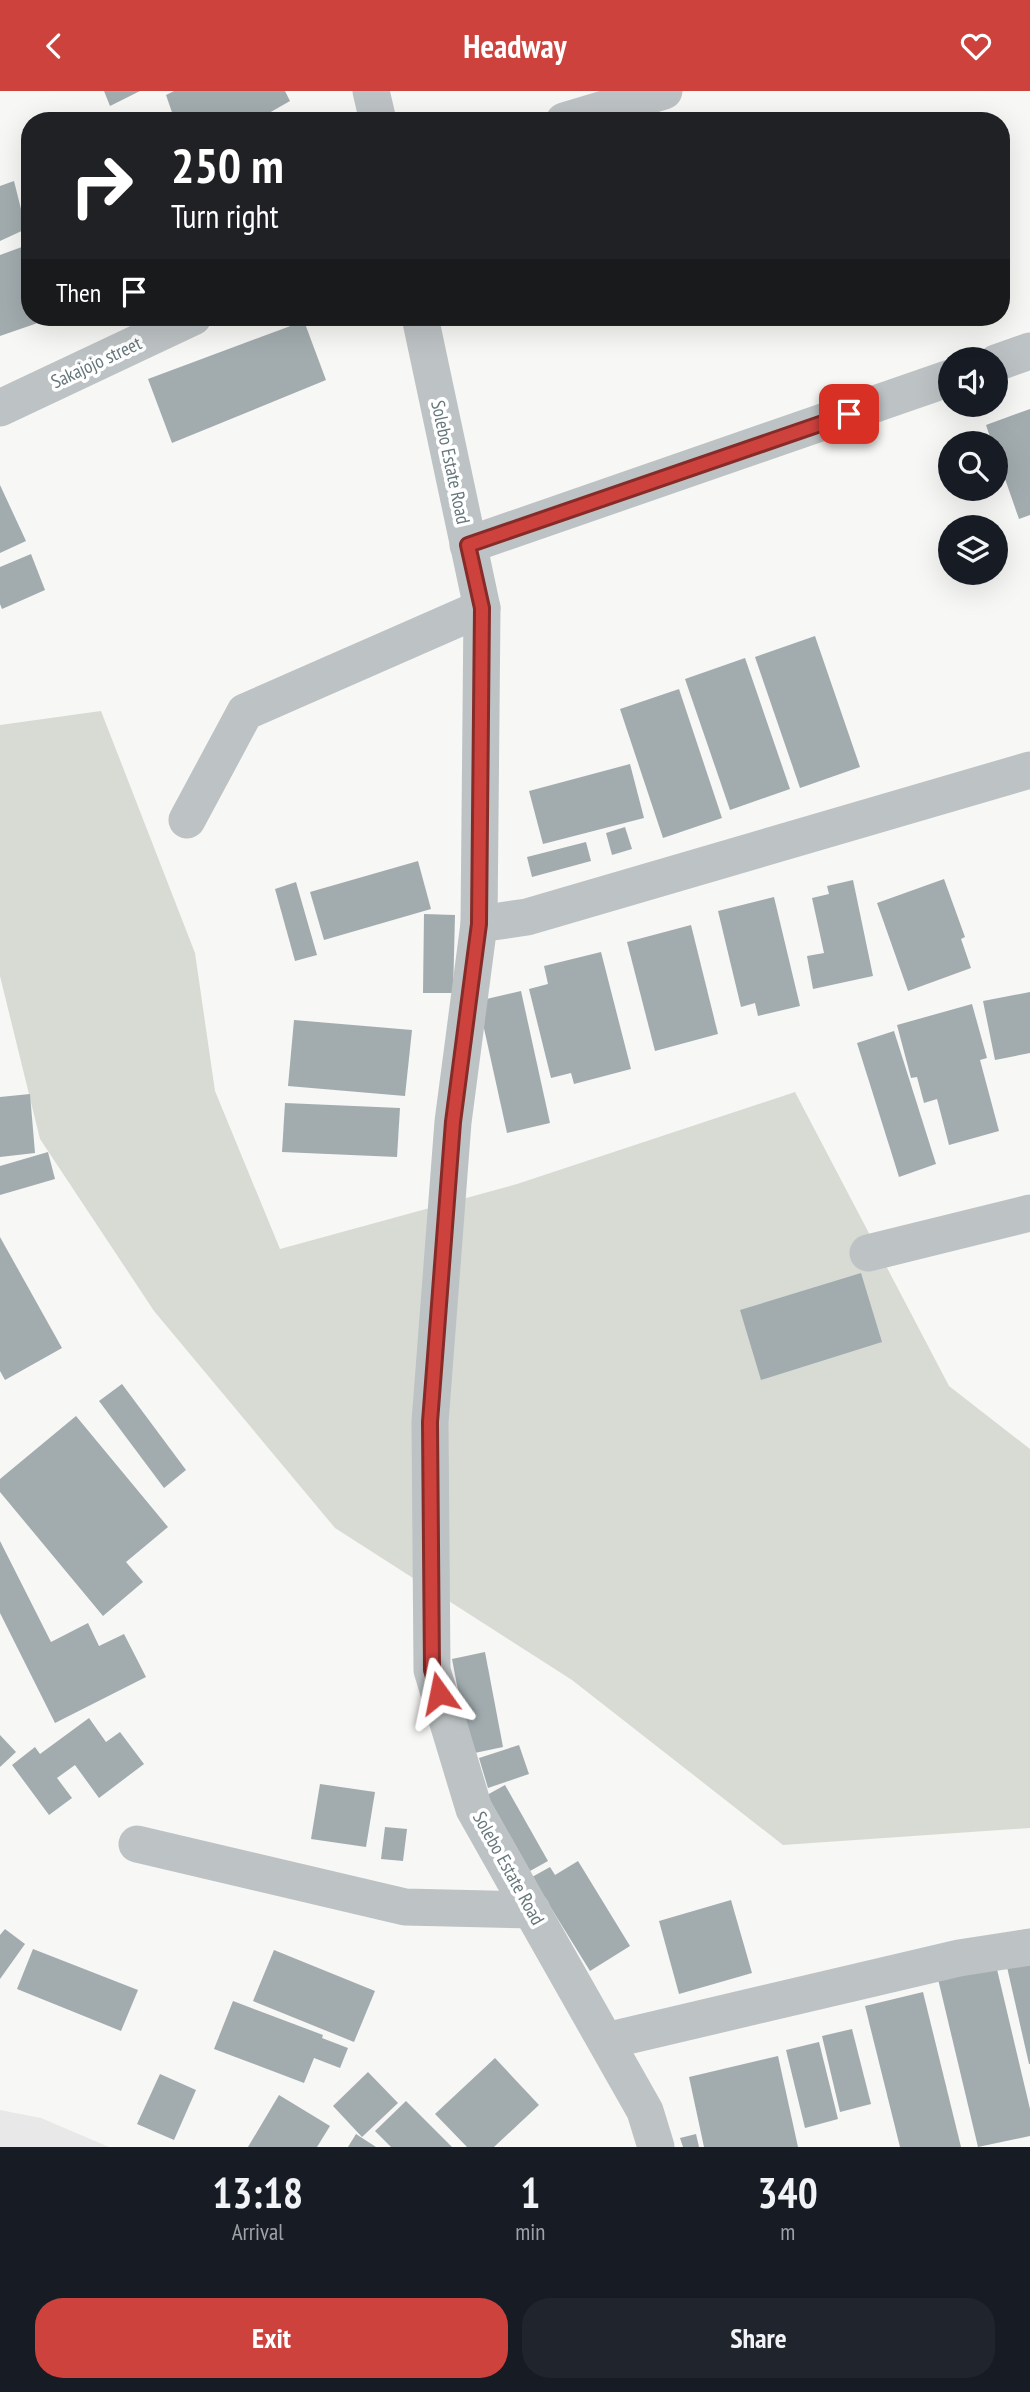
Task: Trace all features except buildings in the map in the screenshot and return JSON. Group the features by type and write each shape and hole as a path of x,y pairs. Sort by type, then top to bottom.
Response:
{"street":[{"path":"371,91 376,112"},
{"path":"595,112 664,91"},
{"name":"Sakajojo street","path":"0,408 174,326"},
{"name":"Solebo Estate Road","path":"422,326 482,608 479,924 453,1122 430,1422 432,1670 474,1809 645,2111 656,2147"},
{"path":"1008,359 1030,351"},
{"path":"468,545 938,383"},
{"path":"187,820 245,712 482,608"},
{"path":"479,924 527,917 1030,770"},
{"path":"868,1253 1030,1213"},
{"path":"137,1844 405,1907 532,1910"},
{"path":"606,2041 959,1958 1030,1947"}],"shaded area":[{"path":"101,711 195,953 215,1091 280,1249 517,1184 795,1092 949,1386 1030,1449 1030,1828 783,1845 572,1680 335,1528 154,1311 40,1139 0,976 0,725"},
{"path":"0,2110 41,2118 109,2147 0,2147"}],"route":[{"path":"439,1693 432,1670 430,1422 453,1122 479,924 482,608 468,545 849,414"}]}
